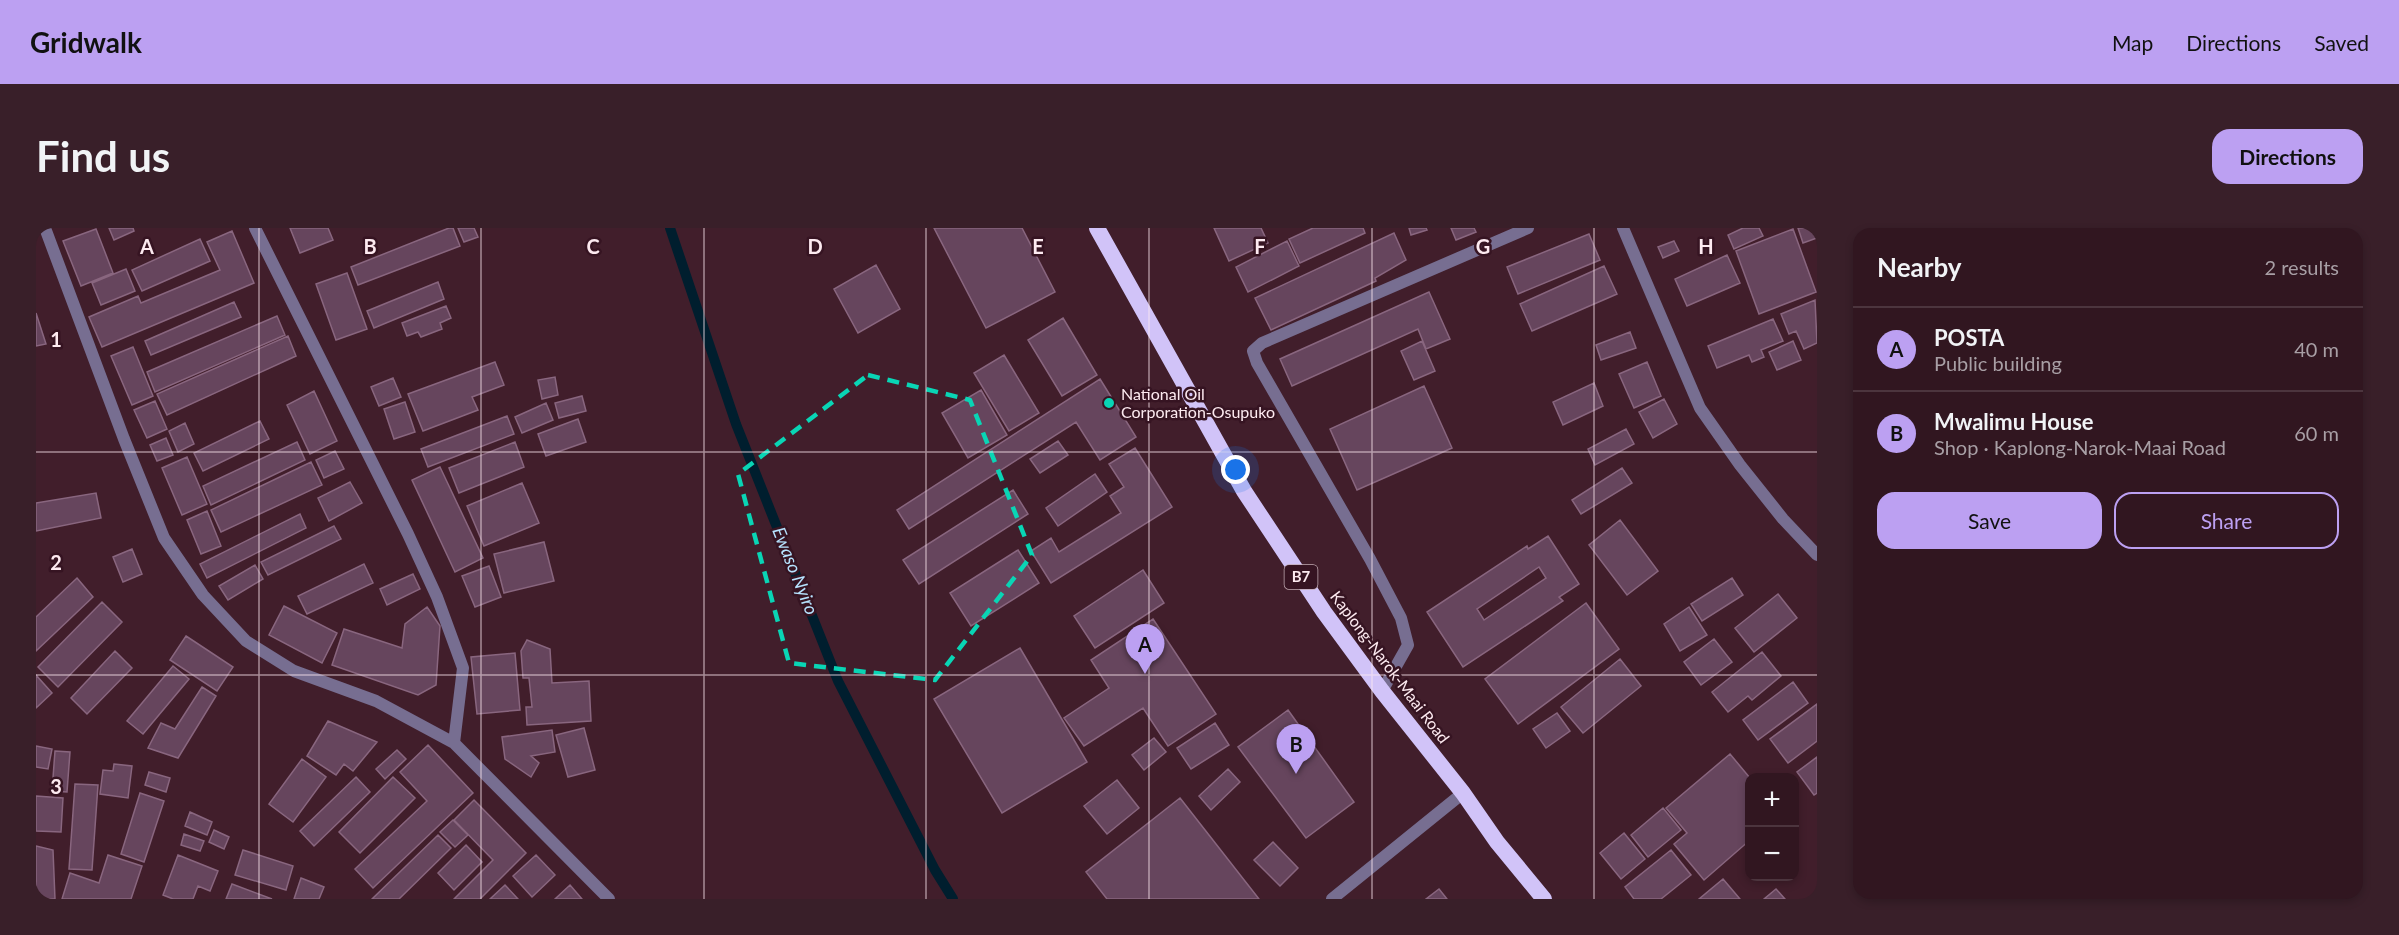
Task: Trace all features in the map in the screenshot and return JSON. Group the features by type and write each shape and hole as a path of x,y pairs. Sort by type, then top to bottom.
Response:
{"highway":[{"name":"Kaplong-Narok-Maai Road","path":"1097,228 1244,491 1324,612 1382,691 1463,793 1497,842 1544,899"}],"street":[{"path":"45,228 124,439 164,538 203,595 246,641 294,671 376,701 454,743 609,899"},
{"path":"255,228 408,534 437,597 463,668 454,743"},
{"path":"1382,691 1408,645 1401,618 1370,559 1257,363 1253,351 1262,343 1528,228"},
{"path":"1623,228 1700,408 1740,465 1817,555"},
{"path":"1332,899 1463,793"}],"highlighted area":[{"path":"868,375 970,400 1032,555 935,680 789,663 738,474"}],"building":[{"path":"109,228 133,228 134,231 114,240"},
{"path":"290,228 328,228 333,240 300,253"},
{"path":"453,228 460,246 358,285 351,267"},
{"path":"458,228 474,228 478,237 464,242"},
{"path":"934,228 1022,228 1055,292 986,328"},
{"path":"1214,228 1261,228 1268,243 1229,261"},
{"path":"1313,228 1363,228 1365,233 1300,263 1289,239"},
{"path":"1409,228 1426,228 1427,230 1411,235"},
{"path":"1451,228 1474,228 1476,232 1456,240"},
{"path":"1743,228 1759,228 1763,236 1734,249 1728,235"},
{"path":"1798,228 1817,228 1817,238 1803,243"},
{"path":"96,229 113,273 81,286 63,241"},
{"path":"1793,229 1816,292 1759,314 1736,251"},
{"path":"232,231 254,283 102,347 89,317 138,296 141,303 220,270 207,242"},
{"path":"1394,233 1406,260 1375,278 1376,281 1271,330 1255,298"},
{"path":"1589,234 1600,260 1518,294 1507,267"},
{"path":"200,239 210,261 142,291 132,270"},
{"path":"1287,241 1299,266 1248,292 1236,267"},
{"path":"1674,241 1679,251 1663,258 1658,247"},
{"path":"1727,255 1740,283 1687,306 1675,279"},
{"path":"876,265 900,309 858,333 834,289"},
{"path":"1604,266 1617,294 1532,331 1520,304"},
{"path":"126,269 135,291 101,305 92,283"},
{"path":"347,273 367,329 336,340 316,284"},
{"path":"438,282 444,299 374,328 367,311"},
{"path":"1429,292 1450,339 1426,349 1418,329 1292,386 1280,359"},
{"path":"1815,300 1817,343 1804,349 1796,331 1789,334 1781,314"},
{"path":"234,302 241,317 151,355 145,341"},
{"path":"446,306 451,318 440,323 442,329 421,337 418,332 407,336 402,323"},
{"path":"36,313 46,344 36,346"},
{"path":"277,316 285,335 155,392 147,372"},
{"path":"1063,318 1097,375 1062,396 1028,340"},
{"path":"1773,319 1783,341 1761,350 1764,357 1752,362 1749,355 1717,368 1708,346"},
{"path":"1630,332 1636,348 1601,360 1596,345"},
{"path":"288,336 296,356 167,415 157,394"},
{"path":"1422,341 1435,371 1414,380 1401,351"},
{"path":"1793,341 1801,360 1777,370 1769,352"},
{"path":"133,347 153,396 132,405 111,356"},
{"path":"1004,355 1039,413 1009,431 974,373"},
{"path":"495,362 504,385 472,397 478,410 423,431 408,394"},
{"path":"1647,362 1661,396 1634,408 1619,374"},
{"path":"555,377 558,395 542,399 538,380"},
{"path":"393,378 401,397 379,406 371,387"},
{"path":"1100,379 1136,437 1100,460 1076,422 909,529 897,510"},
{"path":"1594,383 1603,406 1563,425 1553,402"},
{"path":"1424,386 1452,448 1357,490 1330,429"},
{"path":"981,390 1007,435 968,458 942,413"},
{"path":"314,391 337,441 310,454 287,405"},
{"path":"582,396 586,411 559,418 555,403"},
{"path":"1664,399 1677,424 1653,438 1639,412"},
{"path":"155,401 167,429 147,438 134,410"},
{"path":"405,402 415,432 394,439 384,409"},
{"path":"546,403 553,420 522,433 515,417"},
{"path":"507,416 514,434 428,467 421,449"},
{"path":"578,419 586,442 546,456 538,434"},
{"path":"260,421 269,439 203,471 194,453"},
{"path":"185,423 194,444 178,452 169,431"},
{"path":"1626,429 1634,444 1595,465 1588,449"},
{"path":"166,438 173,455 157,461 150,445"},
{"path":"1058,441 1068,455 1040,473 1030,459"},
{"path":"297,442 305,460 211,505 203,486"},
{"path":"515,442 524,467 459,493 449,468"},
{"path":"1135,448 1172,507 1051,583 1031,551 1051,538 1059,552 1121,513 1110,496 1124,487 1109,464"},
{"path":"335,451 344,469 324,478 316,460"},
{"path":"187,457 207,504 182,515 162,468"},
{"path":"311,462 322,485 221,532 211,510"},
{"path":"440,467 483,558 455,572 412,480"},
{"path":"1622,468 1632,483 1581,514 1572,500"},
{"path":"1095,474 1107,492 1058,526 1046,508"},
{"path":"350,482 362,503 329,521 318,498"},
{"path":"522,483 539,523 484,546 467,506"},
{"path":"1013,490 1028,514 919,584 903,560"},
{"path":"96,493 101,518 36,531 36,503"},
{"path":"207,511 221,546 201,554 187,520"},
{"path":"300,514 306,528 207,578 200,564"},
{"path":"1620,520 1658,571 1627,595 1589,545"},
{"path":"334,526 341,539 268,575 261,562"},
{"path":"1548,536 1579,584 1559,597 1563,601 1463,667 1427,612 1527,546 1528,549","holes":["1539,567 1546,578 1484,620 1477,609"]},
{"path":"544,542 554,581 504,593 494,554"},
{"path":"132,549 142,574 123,582 113,557"},
{"path":"1018,550 1039,583 971,626 950,593"},
{"path":"364,564 373,583 307,614 298,596"},
{"path":"255,565 263,579 228,600 219,586"},
{"path":"489,566 501,597 475,607 462,576"},
{"path":"1143,570 1164,603 1095,648 1074,616"},
{"path":"413,574 420,589 387,605 380,589"},
{"path":"77,578 93,597 36,651 36,617"},
{"path":"1732,578 1743,595 1702,621 1691,604"},
{"path":"1778,594 1797,618 1754,652 1735,628"},
{"path":"102,602 122,622 58,687 38,667"},
{"path":"1586,603 1619,649 1518,724 1485,679"},
{"path":"284,606 337,633 322,663 269,635"},
{"path":"427,607 440,626 436,685 418,695 332,665 344,629 402,648 405,624"},
{"path":"1689,607 1707,635 1680,651 1664,624"},
{"path":"1153,619 1216,714 1168,746 1143,708 1084,746 1064,718 1109,688 1091,660"},
{"path":"186,636 233,667 217,691 170,660"},
{"path":"1714,639 1732,662 1701,685 1684,662"},
{"path":"527,640 550,649 552,683 589,681 591,721 527,725 526,707 532,707 529,678 523,678 521,651"},
{"path":"1020,648 1087,762 1002,813 934,699"},
{"path":"115,651 132,668 87,714 71,698"},
{"path":"1762,652 1781,676 1752,700 1748,696 1728,712 1712,692"},
{"path":"515,653 520,710 477,714 471,657"},
{"path":"1620,659 1641,686 1583,733 1561,707"},
{"path":"173,666 189,679 143,734 127,721"},
{"path":"36,675 52,693 36,708"},
{"path":"1793,682 1808,703 1758,740 1743,720"},
{"path":"202,687 216,696 178,758 148,748 161,723 175,729"},
{"path":"1817,704 1817,741 1788,763 1770,739"},
{"path":"1288,710 1354,802 1306,838 1238,747"},
{"path":"1557,713 1570,731 1546,748 1533,729"},
{"path":"328,721 377,742 353,771 344,764 336,775 307,756"},
{"path":"1215,723 1229,745 1191,769 1177,748"},
{"path":"584,728 595,770 568,777 556,735"},
{"path":"552,730 555,752 531,756 539,763 531,777 505,759 502,737"},
{"path":"1154,738 1166,752 1144,770 1132,755"},
{"path":"428,745 473,793 373,888 355,869 427,801 400,772"},
{"path":"36,746 52,749 48,769 36,767"},
{"path":"397,750 406,759 385,779 376,769"},
{"path":"55,751 70,752 67,792 52,791"},
{"path":"1730,754 1746,773 1745,844 1704,880 1674,844 1687,833 1666,808"},
{"path":"1817,757 1817,793 1814,795 1797,772"},
{"path":"302,759 326,777 293,822 269,804"},
{"path":"114,764 132,766 128,798 100,794 103,770 113,771"},
{"path":"1228,769 1240,782 1211,810 1199,796"},
{"path":"149,772 170,778 166,792 145,785"},
{"path":"356,777 370,792 314,846 300,831"},
{"path":"393,777 415,798 360,853 339,832"},
{"path":"1117,780 1139,808 1107,834 1084,806"},
{"path":"75,784 98,785 92,870 69,869"},
{"path":"140,793 164,801 144,862 121,854"},
{"path":"36,796 63,798 61,832 36,831"},
{"path":"1180,798 1259,899 1107,899 1086,872"},
{"path":"474,800 526,853 480,899 454,899 493,860 454,820"},
{"path":"1663,808 1681,830 1648,857 1631,835"},
{"path":"190,812 212,822 207,835 185,826"},
{"path":"453,820 468,835 455,847 440,832"},
{"path":"214,830 229,837 224,849 209,842"},
{"path":"1624,833 1645,859 1621,879 1600,853"},
{"path":"184,834 204,841 200,851 181,845"},
{"path":"438,835 451,848 399,899 372,899"},
{"path":"1273,842 1298,868 1280,886 1254,860"},
{"path":"466,845 482,862 454,890 438,873"},
{"path":"36,846 53,850 55,899 36,899"},
{"path":"243,850 293,866 286,890 235,875"},
{"path":"1671,850 1691,875 1661,899 1634,899 1625,887"},
{"path":"108,855 142,866 131,899 62,899 70,873 99,883"},
{"path":"178,855 218,871 210,891 198,886 193,899 173,899 163,895"},
{"path":"536,855 555,875 532,897 513,876"},
{"path":"301,878 324,887 319,899 294,899"},
{"path":"1723,879 1740,899 1699,899"},
{"path":"232,884 272,899 226,899"},
{"path":"505,885 518,899 490,899"},
{"path":"570,885 582,899 555,899"},
{"path":"1439,889 1447,899 1426,899"},
{"path":"1776,889 1785,899 1764,899"}],"waterway":[{"name":"Ewaso Nyiro","path":"670,228 736,424 838,681 935,870 953,899"}],"place":[{"name":"National Oil Corporation-Osupuko","path":"1109,403"},
{"name":"POSTA","path":"1145,674"},
{"name":"Mwalimu House","path":"1296,774"}]}
